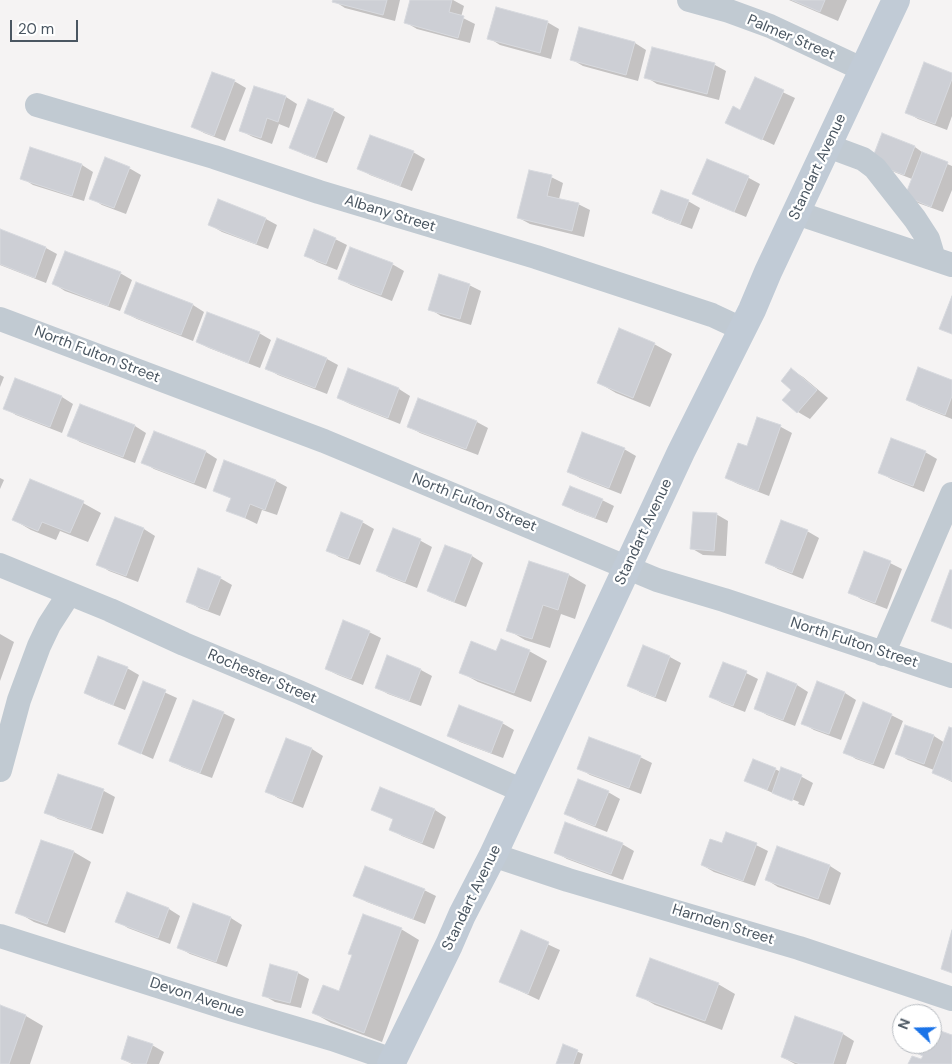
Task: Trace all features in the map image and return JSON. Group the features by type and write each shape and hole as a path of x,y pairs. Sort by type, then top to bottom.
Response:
{"street":[{"name":"Palmer Street","path":"689,0 770,26 864,70"},
{"name":"Standart Avenue","path":"392,1062 449,945 462,914 493,855 681,452 742,329 896,0"},
{"name":"Albany Street","path":"37,105 214,157 319,192 536,258 712,315 742,329"},
{"path":"828,146 863,159 875,168 915,219 943,262"},
{"path":"797,213 943,262"},
{"name":"North Fulton Street","path":"0,319 324,441 657,580 724,600 952,676"},
{"path":"883,654 952,494"},
{"name":"Rochester Street","path":"0,565 299,692 522,791"},
{"path":"0,770 19,700 39,646 49,625 70,594"},
{"name":"Harnden Street","path":"493,855 568,880 799,948 952,999"},
{"name":"Devon Avenue","path":"0,936 230,1010 332,1039 392,1062"}],"building":[{"path":"333,0 387,0 383,15 332,2"},
{"path":"410,0 452,0 449,12 464,16 458,38 404,23"},
{"path":"792,0 825,0 820,12"},
{"path":"496,7 548,21 540,53 487,39"},
{"path":"579,27 635,42 626,75 570,60"},
{"path":"652,47 715,63 707,94 644,78"},
{"path":"924,62 952,73 952,79 935,124 905,113"},
{"path":"212,72 235,80 214,136 191,127"},
{"path":"755,77 784,90 762,140 725,123 733,106 740,110"},
{"path":"254,86 286,96 278,122 267,118 261,138 239,131"},
{"path":"308,99 334,109 315,158 289,148"},
{"path":"882,133 915,146 904,175 871,162"},
{"path":"370,135 414,151 400,186 357,169"},
{"path":"30,147 82,164 72,196 20,179"},
{"path":"922,152 948,162 931,207 905,196"},
{"path":"105,157 130,167 114,208 89,199"},
{"path":"707,159 749,176 734,212 692,194"},
{"path":"529,170 552,175 547,196 579,203 572,231 517,218"},
{"path":"661,190 689,200 680,224 652,213"},
{"path":"218,199 266,218 256,244 208,225"},
{"path":"0,229 46,247 35,278 0,264"},
{"path":"314,229 336,238 326,264 304,256"},
{"path":"350,247 393,263 381,295 338,279"},
{"path":"65,251 121,272 108,306 52,284"},
{"path":"439,274 470,284 460,319 428,310"},
{"path":"136,282 193,304 181,335 124,313"},
{"path":"952,296 952,334 939,329"},
{"path":"207,312 260,332 248,363 196,342"},
{"path":"619,328 655,343 633,398 597,383"},
{"path":"277,338 327,358 315,388 265,369"},
{"path":"918,367 952,380 952,396 945,415 906,400"},
{"path":"348,368 399,388 388,418 337,398"},
{"path":"791,368 817,390 797,413 782,400 791,390 781,381"},
{"path":"15,378 62,396 50,427 3,409"},
{"path":"418,398 477,421 466,449 407,427"},
{"path":"80,404 135,425 123,457 67,436"},
{"path":"757,417 781,425 758,491 725,478 738,443 747,446"},
{"path":"154,431 206,451 194,483 141,463"},
{"path":"582,432 625,448 609,488 567,472"},
{"path":"891,438 926,451 913,486 878,473"},
{"path":"224,460 276,480 265,510 250,504 245,518 226,511 231,498 213,491"},
{"path":"30,479 84,501 70,533 42,522 38,531 12,520"},
{"path":"570,486 603,499 595,518 562,505"},
{"path":"341,512 363,521 348,559 326,551"},
{"path":"693,512 717,513 714,551 690,549"},
{"path":"115,517 144,528 126,576 96,565"},
{"path":"781,520 808,530 792,573 765,563"},
{"path":"393,528 421,539 405,582 376,571"},
{"path":"445,545 472,555 454,602 427,591"},
{"path":"864,551 891,561 875,603 848,593"},
{"path":"529,561 569,574 558,610 543,605 532,639 506,631"},
{"path":"198,568 221,577 208,610 186,602"},
{"path":"950,570 952,570 952,629 931,621"},
{"path":"343,620 370,631 351,679 325,669"},
{"path":"501,639 530,650 514,693 459,673 471,641 496,651"},
{"path":"643,645 670,656 655,697 627,686"},
{"path":"387,655 421,669 409,701 375,688"},
{"path":"98,656 128,667 113,705 84,693"},
{"path":"723,662 747,671 733,706 709,697"},
{"path":"767,672 797,684 783,720 754,709"},
{"path":"143,681 166,690 141,754 118,744"},
{"path":"817,681 845,692 829,734 801,724"},
{"path":"193,700 224,712 200,773 169,761"},
{"path":"863,702 892,714 873,764 843,753"},
{"path":"459,705 503,722 491,753 447,736"},
{"path":"905,725 934,735 924,764 895,754"},
{"path":"949,727 952,728 952,781 932,773"},
{"path":"589,737 641,756 629,788 577,769"},
{"path":"286,738 312,748 292,802 265,792"},
{"path":"753,759 776,768 767,790 744,781"},
{"path":"781,767 802,775 792,801 772,793"},
{"path":"58,774 104,789 91,829 44,813"},
{"path":"578,779 609,791 595,826 564,814"},
{"path":"380,787 435,809 422,843 389,830 393,819 371,810"},
{"path":"565,822 623,843 611,874 554,853"},
{"path":"726,832 757,843 743,881 701,865 710,839 722,843"},
{"path":"41,840 74,851 47,924 15,913"},
{"path":"777,846 830,865 818,899 765,880"},
{"path":"365,866 425,889 413,919 353,896"},
{"path":"127,892 169,908 158,938 115,922"},
{"path":"193,903 231,917 216,962 177,948"},
{"path":"363,914 402,928 364,1033 312,1013 323,985 339,991 352,955 348,954"},
{"path":"521,930 549,942 528,994 499,982"},
{"path":"952,930 952,973 941,969"},
{"path":"650,958 719,983 705,1021 636,996"},
{"path":"270,964 298,972 290,1003 262,996"},
{"path":"0,1005 26,1015 9,1064 0,1064"},
{"path":"795,1016 843,1033 833,1064 800,1064 781,1057"},
{"path":"942,1031 952,1035 952,1064 908,1064 912,1056 921,1059 923,1056 918,1054 942,1054"},
{"path":"128,1036 153,1044 146,1064 135,1064 121,1059"},
{"path":"563,1044 578,1050 573,1064 556,1064"}]}
